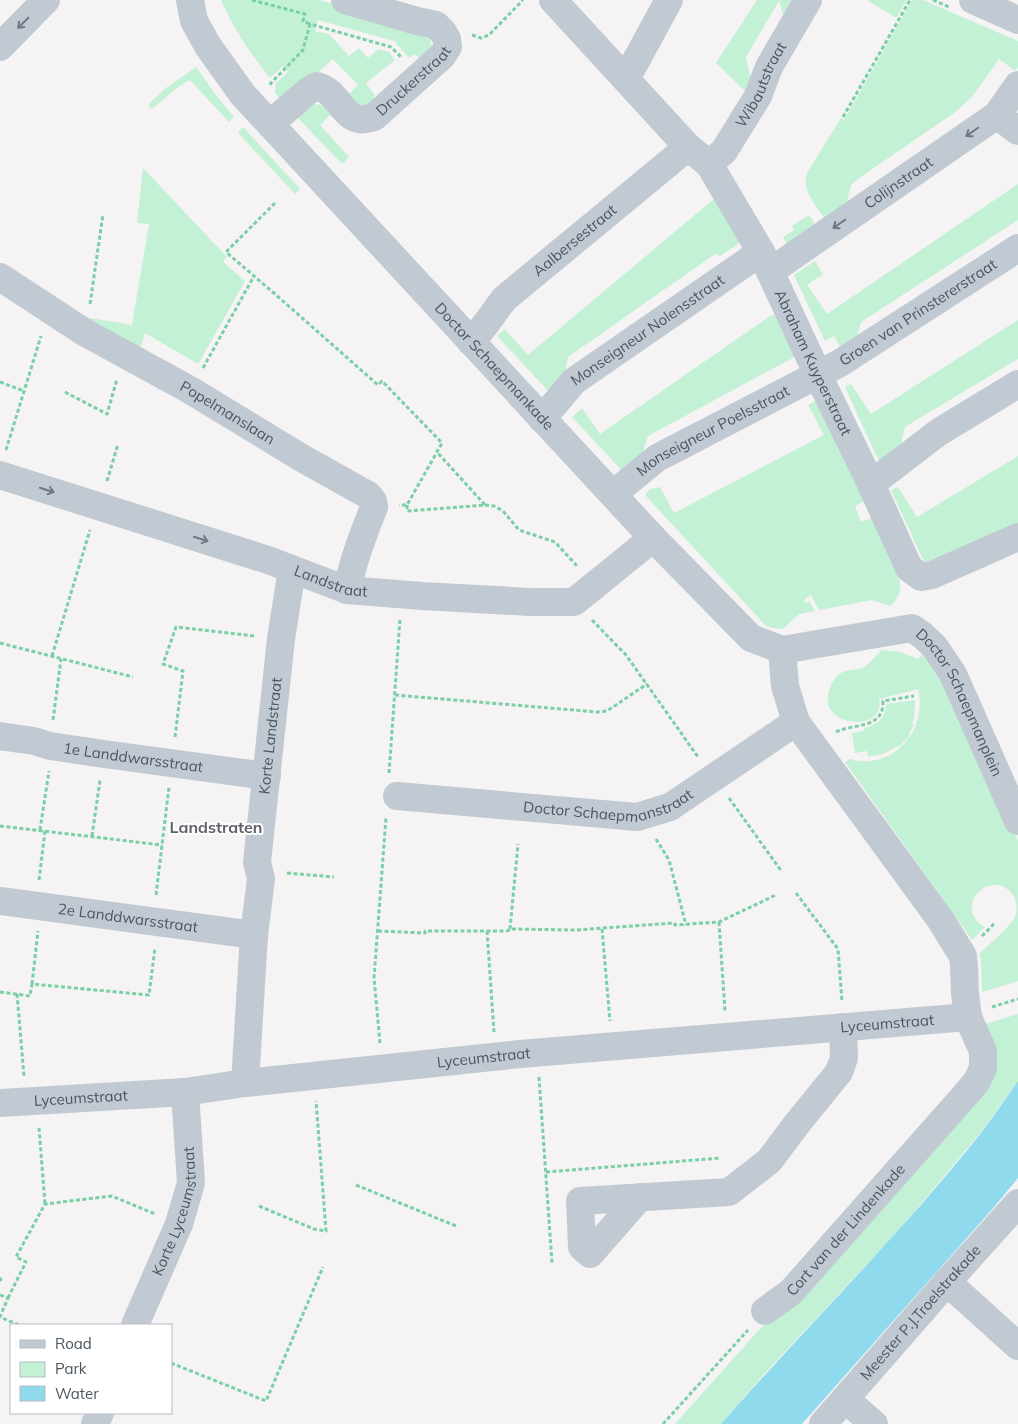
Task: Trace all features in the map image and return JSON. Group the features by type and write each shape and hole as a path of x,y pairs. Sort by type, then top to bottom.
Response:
{"street":[{"path":"0,47 46,0"},
{"name":"Doctor Schaepmankade","path":"190,0 194,22 208,46 243,95 262,116 653,538 751,638 782,650"},
{"name":"Druckerstraat","path":"262,116 317,86 324,88 353,118 364,120 374,117 442,56 448,47 443,32 436,25 345,0"},
{"name":"Abraham Kuyperstraat","path":"553,0 688,147 709,164 766,261 909,568 921,577 932,575 1017,538"},
{"path":"626,79 669,0"},
{"name":"Wibautstraat","path":"709,164 724,151 758,96 768,67 808,0"},
{"path":"973,0 1018,20"},
{"name":"Colijnstraat","path":"766,261 997,115 1018,86"},
{"path":"997,115 1018,132"},
{"name":"Aalbersestraat","path":"471,342 504,299 688,147"},
{"name":"Groen van Prinstererstraat","path":"818,374 840,362 1018,248"},
{"name":"Monseigneur Nolensstraat","path":"542,419 574,381 766,261"},
{"name":"Popelmanslaan","path":"0,277 84,332 190,390 368,495 373,501 374,507"},
{"name":"Monseigneur Poelsstraat","path":"613,494 657,458 818,374"},
{"path":"871,484 939,432 1018,384"},
{"name":"Landstraat","path":"3,464 98,506 292,569 348,590 530,602 584,594"},
{"path":"348,590 358,548 374,507"},
{"path":"584,594 653,538"},
{"name":"Korte Landstraat","path":"245,1083 254,934 261,879 257,862 281,639 292,569"},
{"name":"Doctor Schaepmanplein","path":"782,650 912,628 922,635 934,646 953,674 1010,782 1018,821"},
{"path":"782,650 785,686 796,722 940,919 957,947 962,956 964,966 967,1006"},
{"name":"Doctor Schaepmanstraat","path":"393,796 636,817 670,807 796,722"},
{"name":"1e Landdwarsstraat","path":"0,736 34,741 50,746 267,776"},
{"name":"2e Landdwarsstraat","path":"0,902 254,934"},
{"name":"Lyceumstraat","path":"21,1102 185,1092 245,1083 496,1057 843,1027 967,1006"},
{"name":"Cort van der Lindenkade","path":"765,1312 791,1292 977,1081 983,1068 982,1051 967,1006"},
{"path":"640,1198 729,1192 769,1161 839,1072 844,1058 843,1027"},
{"name":"Korte Lyceumstraat","path":"136,1324 179,1224 192,1183 185,1092"},
{"name":"Meester P.J.Troelstrakade","path":"823,1424 1018,1203"},
{"path":"947,1282 1018,1346"},
{"path":"845,1398 874,1424"}],"path":[{"path":"252,0 305,14 303,21 310,24 392,47 419,77"},
{"path":"446,39 467,34 481,38 489,35 523,0"},
{"path":"843,117 910,0"},
{"path":"262,116 265,98 271,83 303,50 310,24"},
{"path":"275,203 226,252 378,385 382,381 442,443 407,505 407,511 485,505 494,506 503,511 519,530 555,542 584,594 626,656 782,872"},
{"path":"84,332 87,324 103,214"},
{"path":"190,390 254,276"},
{"path":"3,464 50,309"},
{"path":"66,392 107,414 126,355"},
{"path":"0,382 24,391"},
{"path":"52,656 118,444"},
{"path":"437,452 485,505"},
{"path":"374,507 407,505"},
{"path":"382,1069 374,978 393,796 395,695 401,594"},
{"path":"32,984 150,995 156,935 153,921 183,671 163,664 176,627 281,639"},
{"path":"0,643 133,677"},
{"path":"40,830 61,659"},
{"path":"395,695 597,712 607,711 647,684"},
{"path":"817,749 837,731 870,723 880,714 883,701 914,696"},
{"path":"92,836 104,754"},
{"path":"641,816 669,860 686,925"},
{"path":"0,826 162,845"},
{"path":"0,992 30,996 39,924 37,906 45,831"},
{"path":"510,930 518,844"},
{"path":"259,870 334,877"},
{"path":"796,893 838,949 843,1027"},
{"path":"378,932 576,930 719,922 776,895"},
{"path":"719,922 727,1037"},
{"path":"602,928 612,1047"},
{"path":"487,931 496,1057"},
{"path":"17,994 21,1102 45,1204 16,1257 26,1262 0,1317 17,1324"},
{"path":"537,1053 552,1264"},
{"path":"259,1206 314,1229 326,1231 314,1076"},
{"path":"546,1172 721,1158"},
{"path":"356,1185 456,1226"},
{"path":"45,1204 112,1196 179,1224"},
{"path":"172,1363 266,1401 323,1267"},
{"path":"0,1295 8,1298"},
{"path":"663,1424 765,1312"}],"green space":[{"path":"221,0 319,0 418,27 430,38 432,47 422,62 415,54 409,58 394,41 318,20 315,31 329,34 349,56 359,48 368,58 378,49 389,52 395,60 366,83 375,95 373,97 375,99 364,107 346,97 358,85 333,59 284,103 275,93 276,83 288,72 283,66 270,78 231,21"},
{"path":"757,0 794,0 784,18 779,1 746,57 753,89 749,95 716,63"},
{"path":"867,0 907,0 896,18"},
{"path":"912,0 923,0 1018,41 1018,67 1014,70 999,59 972,97 954,113 851,185 844,214 826,220 808,192 806,186 807,173 841,118 844,120"},
{"path":"196,67 234,117 229,122 190,80 178,87 152,109 148,105 166,88"},
{"path":"311,104 324,105 332,113 320,125 349,157 342,164 295,115"},
{"path":"242,128 300,189 295,194 238,133"},
{"path":"143,168 227,257 223,262 245,281 198,364 145,333 138,356 89,326 90,318 132,325 149,224 137,223"},
{"path":"1018,184 1018,220 861,322 855,346 844,353 834,336 825,341 794,275 815,261 823,274 807,285 827,314"},
{"path":"715,198 741,242 720,256 715,254 568,357 562,389 552,395 497,336 505,329 528,355"},
{"path":"809,215 819,231 790,249 783,237 794,230 792,226"},
{"path":"777,314 798,355 648,436 639,465 627,476 572,417 582,408 600,434 770,316"},
{"path":"1018,320 1018,359 905,427 899,452 881,466 845,387 851,384 871,414"},
{"path":"819,399 865,501 855,506 861,522 872,518 899,578 900,590 898,597 890,606 872,600 819,610 811,595 804,600 806,603 809,601 815,611 799,614 783,629 774,628 766,626 645,495 650,489 660,487 674,513 824,435 808,405"},
{"path":"1018,456 1018,529 927,568 891,490 898,487 917,517"},
{"path":"882,650 900,652 918,659 922,654 934,664 1018,841 1018,981 982,992 981,960 979,954 1013,921 1017,912 1017,906 1013,895 1004,887 995,885 986,887 978,893 973,901 972,910 976,919 985,927 972,940 845,762 850,759 866,761 880,759 893,753 904,744 912,733 918,719 920,705 918,689 879,699 880,704 877,713 867,721 853,722 842,719 830,709 828,694 835,678 845,671 865,667"},
{"path":"915,700 912,723 914,724 910,735 899,747 883,754 868,757 867,751 855,753 852,733 864,731 864,728 880,720 886,709 886,704"},
{"path":"1018,1014 1018,1081 981,1132 899,1230 765,1373 721,1424 675,1424 758,1331 795,1297 975,1104 982,1025"}],"water":[{"path":"1018,1081 1018,1178 995,1206 802,1424 721,1424 918,1208 981,1133"}],"district":[{"name":"Landstraten","path":"216,827"}]}
